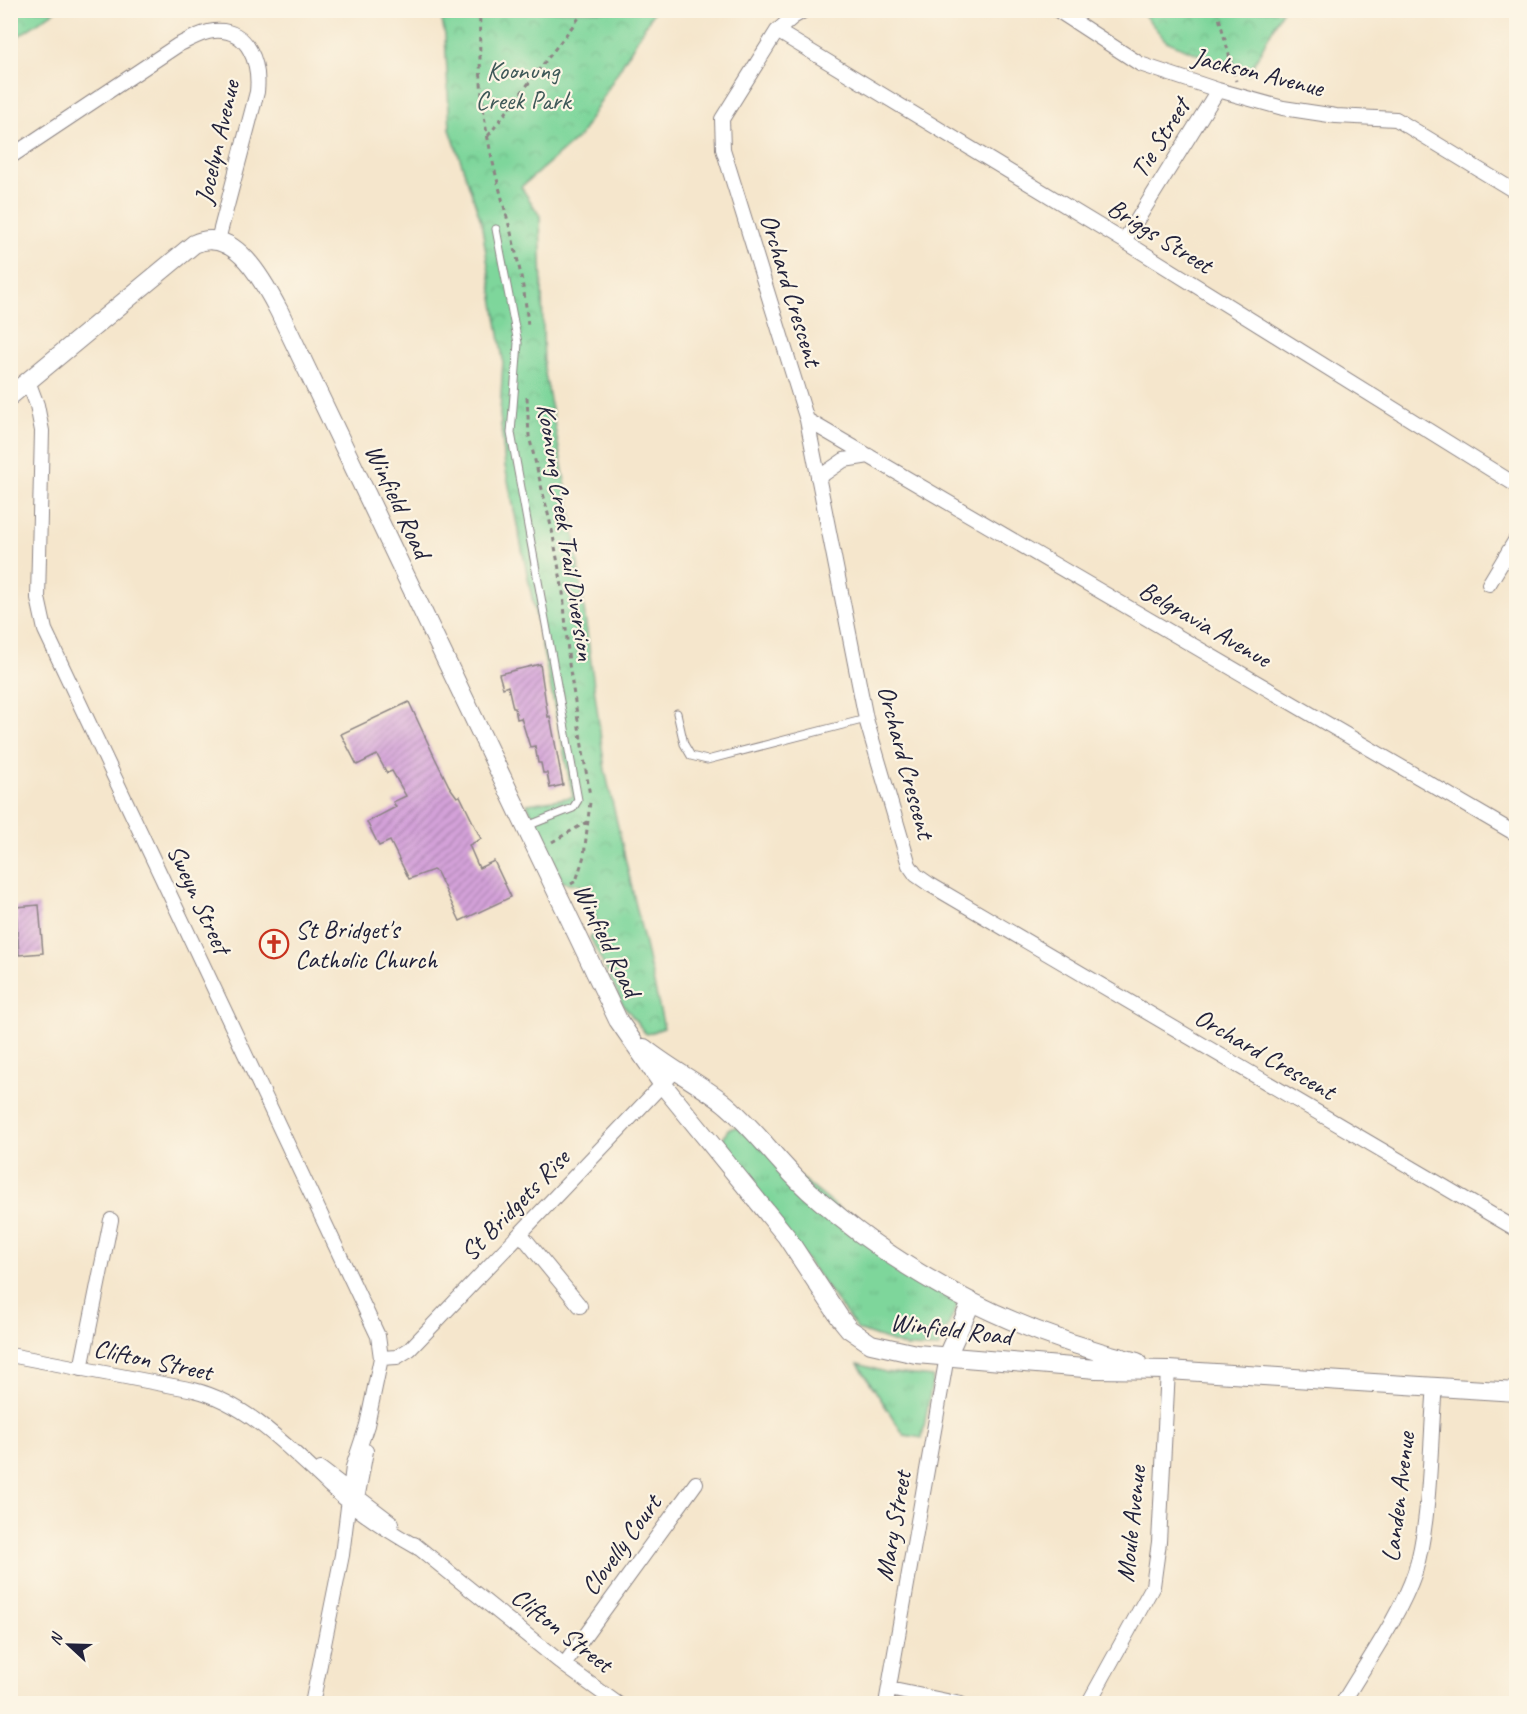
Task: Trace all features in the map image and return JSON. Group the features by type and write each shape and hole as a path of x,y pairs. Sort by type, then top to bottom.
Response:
{"street":[{"name":"Orchard Crescent","path":"806,10 793,17 777,31 722,119 723,149 807,420 866,719 909,865 916,875 1516,1229"},
{"name":"Jackson Avenue","path":"1057,10 1140,64 1239,97 1283,108 1336,116 1396,119 1516,192"},
{"name":"Jocelyn Avenue","path":"10,157 178,45 199,35 216,31 237,37 251,52 258,76 257,92 218,240"},
{"name":"Briggs Street","path":"777,31 1124,241 1516,485"},
{"name":"Tie Street","path":"1124,241 1218,90"},
{"path":"10,396 185,251 200,241 218,240"},
{"name":"Winfield Road","path":"218,240 227,244 244,258 271,295 608,1004 663,1085 767,1210 849,1329 865,1341 883,1348 946,1356 1096,1369 1168,1370 1516,1392"},
{"name":"Sweyn Street","path":"28,381 37,405 42,431 38,598 42,621 378,1336 381,1358 353,1498 352,1529 342,1555 312,1704"},
{"name":"Belgravia Avenue","path":"807,420 1516,834"},
{"path":"818,478 844,460 869,456"},
{"path":"1490,584 1516,539"},
{"name":"Winfield Road","path":"628,1036 736,1114 807,1189 855,1230 904,1265 971,1303 1078,1346 1168,1370"},
{"name":"St Bridgets Rise","path":"381,1358 397,1357 410,1349 675,1071"},
{"path":"81,1369 111,1220"},
{"path":"521,1234 580,1306"},
{"path":"946,1356 971,1303"},
{"name":"Clifton Street","path":"10,1355 215,1396 242,1412 564,1665 618,1703"},
{"name":"Mary Street","path":"886,1704 946,1356"},
{"name":"Moule Avenue","path":"1088,1704 1153,1586 1159,1542 1168,1370"},
{"name":"Landen Avenue","path":"1342,1704 1405,1596 1415,1572 1423,1539 1435,1386"},
{"name":"Clovelly Court","path":"564,1665 696,1484"},
{"path":"889,1689 961,1704"}],"lane":[{"path":"496,229 518,344 511,433 578,801 573,808 524,827"},
{"path":"677,713 684,744 691,756 707,760 866,719"}],"path":[{"path":"480,10 479,40 487,138 513,240 527,307 528,329"},
{"path":"487,138 585,10"},
{"path":"1217,10 1239,97"},
{"name":"Koonung Creek Trail Diversion","path":"527,394 529,436 552,530 563,592 569,664 588,776 590,820 576,881 555,892"},
{"path":"536,851 590,820"}],"green space":[{"path":"11,10 55,10 55,11 11,41"},
{"name":"Koonung Creek Park","path":"440,11 654,11 580,136 521,187 540,216 544,368 573,525 605,770 664,1028 646,1034 622,1003 590,937 602,931 580,885 563,882 527,804 573,797 505,466 500,414 503,360 481,221 450,129 445,35"},
{"path":"1141,11 1282,11 1248,75 1166,41"},
{"path":"737,1127 958,1304 938,1348 906,1347 858,1330 721,1144 728,1129"},
{"path":"858,1364 885,1372 933,1377 922,1438 904,1435"}],"building":[{"path":"540,664 548,717 550,716 563,785 550,788 547,773 543,773 541,763 538,763 535,746 530,747 521,718 517,719 515,708 513,708 508,686 503,688 499,674"},
{"path":"409,702 449,786 457,797 460,796 481,839 469,845 479,868 494,861 511,897 460,921 437,872 433,870 409,879 390,841 379,846 367,822 396,807 393,802 406,796 392,771 387,773 377,755 357,765 341,734"},
{"path":"39,905 43,953 19,955 16,907"}],"place":[{"name":"St Bridget's Catholic Church","path":"274,944"}]}
